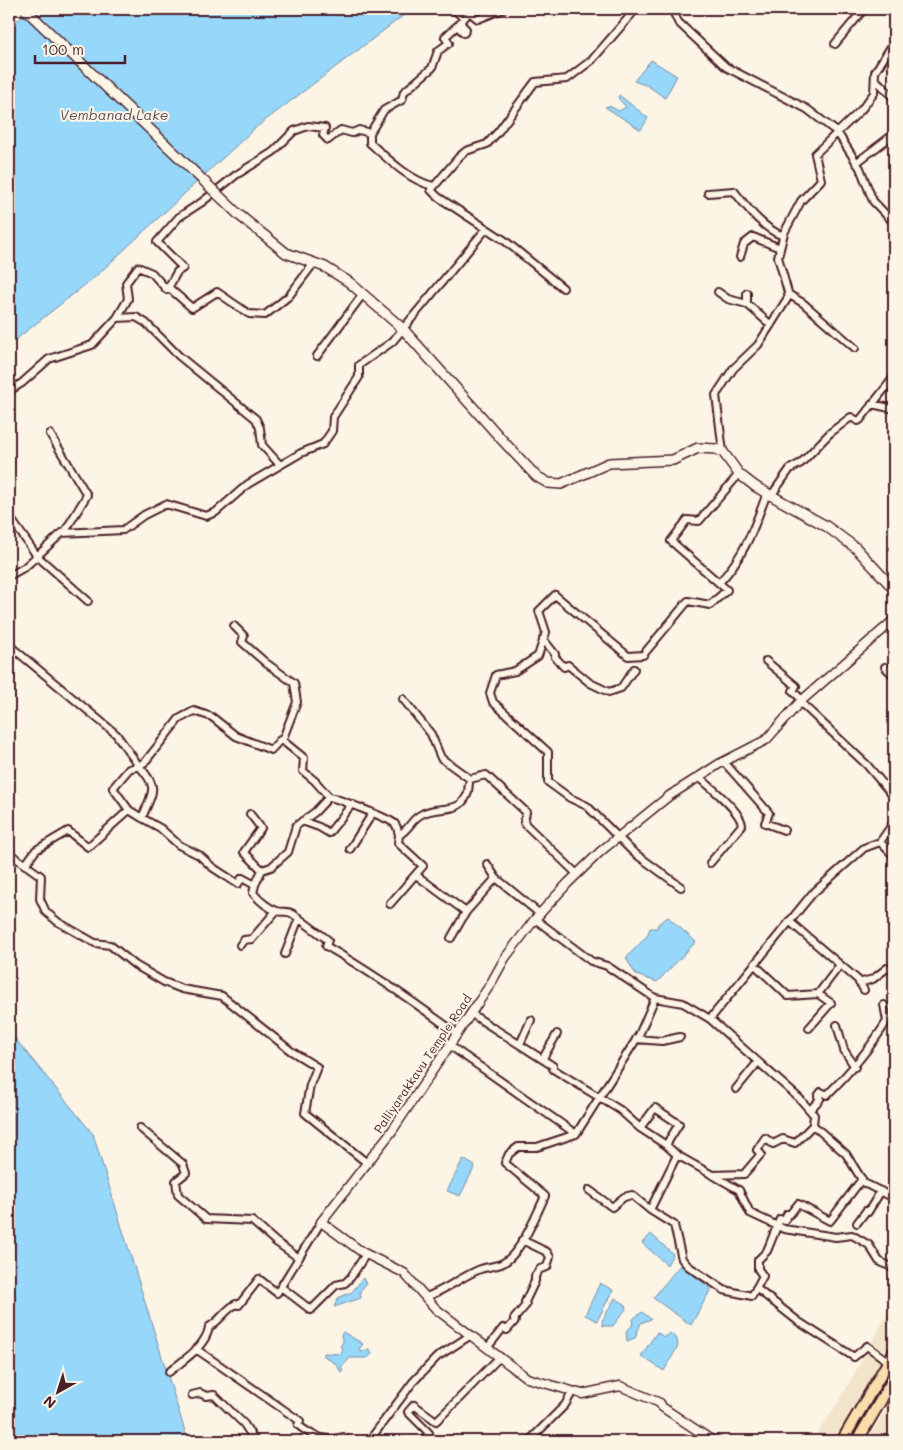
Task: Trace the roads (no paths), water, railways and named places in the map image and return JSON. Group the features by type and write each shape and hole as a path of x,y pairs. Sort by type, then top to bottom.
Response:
{"highway":[{"path":"842,1441 894,1352"},
{"path":"858,1441 894,1378"}],"main road":[{"path":"25,9 239,215 286,253 314,263 349,282 403,329 536,476 548,483 561,484 609,463 673,460 698,448 708,448 723,452 739,474 769,494 826,526 856,548 894,589"}],"street":[{"path":"453,9 464,18"},
{"path":"433,186 423,184 389,160 370,143 370,133 384,110 402,100 404,92 432,68 438,51 449,43 445,37 457,26 464,33 466,29 460,23 469,12 478,19 503,9"},
{"path":"563,288 504,240 438,197 431,190 466,151 487,144 535,82 567,79 592,60 636,9"},
{"path":"672,9 678,22 726,67 807,109 837,132 856,163 873,201 894,223"},
{"path":"675,16 680,9"},
{"path":"836,44 864,9"},
{"path":"723,452 716,395 734,369 758,345 788,294 778,257 784,233 801,201 821,180 815,154 860,110 874,93 875,72 894,42"},
{"path":"875,79 894,98"},
{"path":"9,390 22,384 49,359 92,345 117,318 128,299 126,283 138,266 152,273 167,290 177,272 183,268 157,242 178,216 202,202 236,175 273,152 294,131 308,126 325,128 323,135 328,140 341,130 352,133 359,130 370,133"},
{"path":"856,163 894,134"},
{"path":"708,193 734,191 756,217 773,232 784,233"},
{"path":"64,533 123,530 144,515 166,504 206,516 216,512 248,484 322,444 332,431 332,417 359,377 359,365 392,342 486,229"},
{"path":"740,257 744,244 754,237 780,248"},
{"path":"168,287 192,308 217,292 249,314 265,315 289,296 314,263"},
{"path":"718,292 728,299 747,304 771,325"},
{"path":"746,293 747,304"},
{"path":"317,356 363,294"},
{"path":"788,294 803,302 855,348"},
{"path":"117,318 136,317 146,323 179,356 251,414 256,419 260,428 262,445 280,466"},
{"path":"719,582 733,567 750,539 769,494 790,469 801,463 830,433 851,417 858,421 860,420 894,377"},
{"path":"872,404 894,409"},
{"path":"9,576 25,567 64,533 87,495 50,434"},
{"path":"681,887 633,852 587,806 570,798 548,782 548,752 493,702 490,693 496,675 515,670 538,656 546,632 539,611 555,595 628,656 643,655 688,601 710,605 727,590 671,541 687,520 699,521 739,474"},
{"path":"9,516 37,556 88,601"},
{"name":"Palliyarakkavu Temple Road","path":"321,1222 392,1131 505,958 537,917 577,874 669,796 724,762 766,740 801,701 894,620"},
{"path":"234,626 244,636 242,642 294,684 298,702 282,741 271,750 236,736 212,717 194,710 179,719 145,762 129,769 113,788 129,810 164,832 179,845 199,855 212,867 238,884 242,878 255,885"},
{"path":"543,639 555,654 554,658 564,667 568,665 590,683 609,692 622,688 634,670"},
{"path":"9,645 116,734 151,779 153,788 142,818"},
{"path":"766,661 796,686 793,691 801,701 867,765 894,797"},
{"path":"885,667 894,676"},
{"path":"403,699 432,734 441,758 470,779 486,775 526,812 524,823 577,874"},
{"path":"282,741 304,758 303,771 329,797 338,798 372,814 384,816 395,823 399,835 398,843 423,866 390,904"},
{"path":"724,762 769,812 765,823 784,830"},
{"path":"699,777 722,797 742,820 742,825 710,863"},
{"path":"399,835 408,830 413,820 424,812 456,808 462,804 468,794 470,779"},
{"path":"329,797 315,812 292,831 288,852 271,867 262,870 253,893 260,901 276,911 288,911 299,918 328,940 326,946 346,959 360,964 382,982 456,1033"},
{"path":"302,821 329,833 352,804"},
{"path":"25,865 36,850 68,831 88,847 129,810"},
{"path":"250,814 261,828 244,852 262,870"},
{"path":"350,849 372,814"},
{"path":"710,1019 812,894 864,848 880,842 894,822"},
{"path":"880,842 890,852 894,852"},
{"path":"9,853 41,876 40,898 46,912 58,922 95,943 110,945 136,965 164,982 182,989 222,996 291,1051 314,1063 317,1067 310,1084 305,1113 366,1163"},
{"path":"487,864 496,878 537,917 591,961 607,966 655,998 683,1004 710,1019 814,1114 813,1125 795,1143 783,1139 773,1144 765,1138 757,1150 761,1154 744,1174 712,1175"},
{"path":"416,875 466,912"},
{"path":"451,938 466,912 496,878"},
{"path":"240,945 244,940 252,939 276,911"},
{"path":"285,954 299,918"},
{"path":"789,922 840,965 864,990"},
{"path":"755,965 788,996 818,994 831,1003 809,1028"},
{"path":"818,994 840,965"},
{"path":"859,983 873,979 886,968 894,970"},
{"path":"426,1297 442,1291 480,1268 502,1264 522,1240 546,1196 505,1163 509,1154 518,1147 537,1147 576,1134 636,1039 655,998"},
{"path":"810,1110 820,1099 818,1096 822,1092 827,1095 855,1067 886,1021 884,1005"},
{"path":"470,1013 543,1058 553,1066 553,1069 620,1110 640,1128 666,1145 677,1155 739,1190 750,1212 777,1225 836,1237 852,1235 869,1245 879,1261 891,1267 894,1266"},
{"path":"520,1044 531,1020"},
{"path":"837,1025 844,1050 855,1067"},
{"path":"543,1058 557,1034"},
{"path":"636,1039 662,1041 680,1037"},
{"path":"449,1045 576,1134"},
{"path":"736,1089 758,1062"},
{"path":"640,1128 655,1108 679,1124 666,1145"},
{"path":"813,1125 846,1154 864,1183 894,1198"},
{"path":"140,1128 183,1164 186,1172 176,1181 178,1195 206,1219 252,1220 276,1242 300,1258"},
{"path":"650,1210 677,1155"},
{"path":"589,1190 612,1207 624,1197 632,1195 674,1226 682,1258 688,1266 724,1290 752,1296 762,1276 758,1269 758,1260 767,1251 780,1219 784,1221 787,1214 790,1214 798,1204 830,1221 862,1179"},
{"path":"858,1223 873,1205 881,1191"},
{"path":"169,1372 196,1349 206,1337 209,1327 216,1323 225,1310 236,1304 238,1306 259,1279 277,1293 321,1222 366,1254 404,1273 436,1309 527,1378 582,1394 620,1386 647,1396 713,1441"},
{"path":"488,1347 503,1328 507,1330 515,1321 514,1319 526,1305 525,1302 535,1281 535,1276 540,1270 547,1267 550,1257 546,1252 522,1240"},
{"path":"281,1287 311,1310 336,1285 345,1283 351,1277 366,1254"},
{"path":"756,1288 799,1322 854,1357 867,1346 889,1362"},
{"path":"369,1441 413,1382 437,1357 472,1335"},
{"path":"196,1349 300,1421 298,1425 316,1440 332,1440 343,1437 347,1441"},
{"path":"422,1441 429,1433 408,1412 414,1405 436,1420 459,1400 500,1357"},
{"path":"529,1441 565,1405 573,1391"},
{"path":"192,1395 200,1393 206,1396 214,1395 244,1424 254,1441"}],"water":[{"name":"Vembanad Lake","path":"27,9 412,9 254,129 95,277 9,345 9,23 20,19"},
{"path":"651,60 677,76 665,98 648,86 634,81"},
{"path":"619,95 648,118 641,130 605,107 609,106 619,111 626,107 618,98"},
{"path":"668,917 696,942 657,982 636,975 626,958 647,936 650,928 657,928 658,924"},
{"path":"9,1031 93,1134 188,1441 9,1441"},
{"path":"463,1159 475,1166 460,1196 447,1191"},
{"path":"651,1234 673,1254 667,1265 642,1243"},
{"path":"681,1264 711,1289 691,1325 653,1298"},
{"path":"363,1278 366,1284 360,1291 361,1298 334,1307 338,1298 352,1292"},
{"path":"600,1283 613,1290 597,1321 585,1315"},
{"path":"615,1298 625,1304 626,1309 613,1326 603,1326 602,1321"},
{"path":"642,1312 651,1319 641,1323 635,1338 627,1341 626,1331 632,1326 633,1319"},
{"path":"343,1332 363,1344 359,1349 361,1352 369,1349 372,1354 367,1358 350,1358 341,1368 343,1371 341,1373 337,1365 324,1356 324,1353 341,1354 343,1349 340,1347 343,1342 341,1335"},
{"path":"657,1332 664,1337 670,1333 677,1339 678,1346 664,1371 641,1356"}]}
